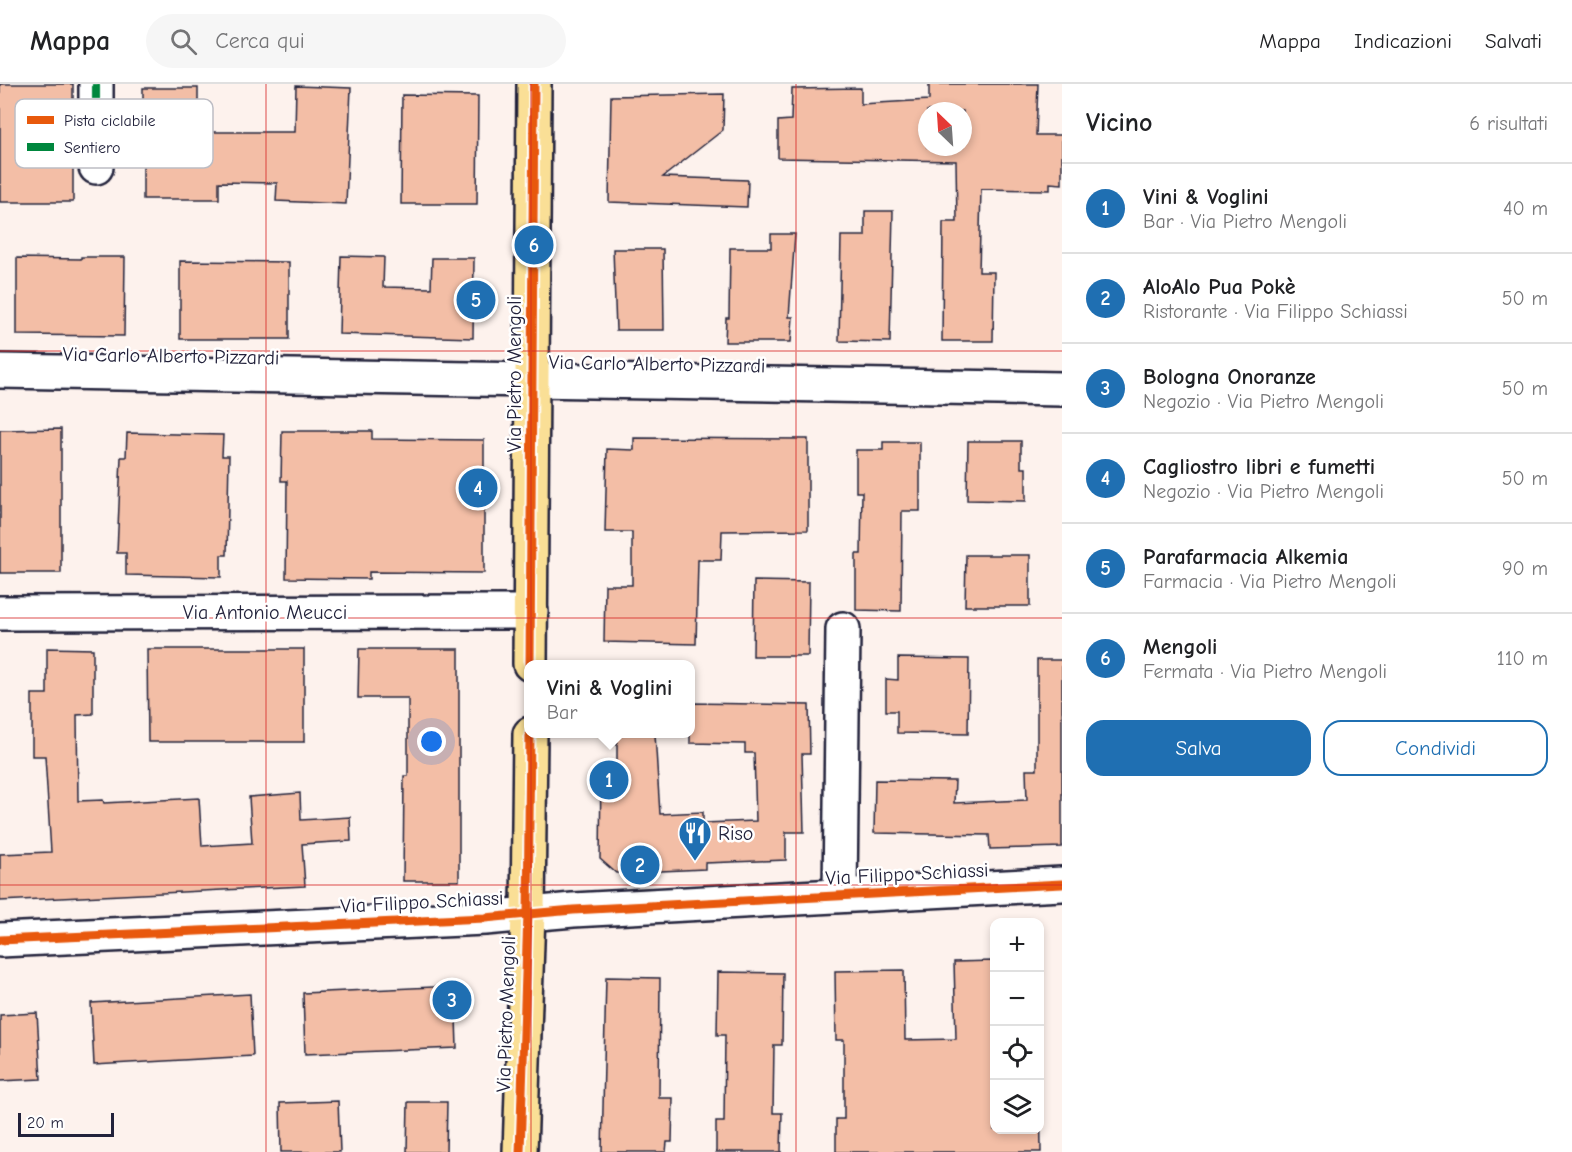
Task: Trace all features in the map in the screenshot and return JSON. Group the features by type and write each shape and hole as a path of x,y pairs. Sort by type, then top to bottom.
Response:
{"main road":[{"name":"Via Pietro Mengoli","path":"530,660 534,84"},
{"name":"Via Pietro Mengoli","path":"519,1152 528,913 530,738"}],"street":[{"name":"Via Carlo Alberto Pizzardi","path":"0,371 1062,389"},
{"name":"Via Antonio Meucci","path":"0,614 531,612"},
{"name":"Via Filippo Schiassi","path":"840,896 843,628"},
{"name":"Via Filippo Schiassi","path":"0,940 484,918 528,913 1062,884"}],"building":[{"path":"0,84 73,84 73,99 15,99 15,168 73,168 73,202 0,202"},
{"path":"929,84 1038,84 1036,135 1062,135 1062,184 1050,183 1050,190 981,189 979,272 994,272 993,341 942,341 943,222 957,222 956,161 778,158 778,121 791,120 792,89 861,88 861,104 929,100"},
{"path":"296,86 351,88 346,204 276,201 277,183 219,182 219,199 143,199 143,168 213,168 213,132 295,132"},
{"path":"143,88 198,88 198,99 143,99"},
{"path":"724,94 723,130 663,177 748,180 747,207 609,202 611,96"},
{"path":"402,95 478,96 477,204 401,204"},
{"path":"865,211 893,211 890,342 839,341 841,236 865,236"},
{"path":"771,234 795,234 789,317 793,317 791,342 725,342 726,318 729,318 730,248 771,248"},
{"path":"613,249 663,249 664,330 616,330"},
{"path":"341,256 384,257 383,287 431,288 432,258 474,258 473,338 339,334"},
{"path":"81,257 125,257 124,336 17,335 17,258 81,259"},
{"path":"180,261 289,262 289,339 180,339"},
{"path":"61,429 61,573 0,573 0,430"},
{"path":"282,431 372,431 372,439 484,440 484,573 369,572 369,579 286,578 287,481 281,481"},
{"path":"127,433 223,435 222,456 229,456 227,555 221,555 221,577 126,575 126,553 117,553 121,457 126,457"},
{"path":"634,438 808,439 808,530 722,531 721,560 698,560 696,644 604,642 605,585 632,585 632,532 605,532 607,449 634,450"},
{"path":"968,441 1021,441 1021,468 1026,468 1026,501 967,500"},
{"path":"883,442 920,442 920,511 902,511 901,611 856,610 856,554 861,554 862,492 856,492 856,450 883,450"},
{"path":"966,555 1030,555 1030,606 965,606"},
{"path":"754,581 809,582 808,656 753,656"},
{"path":"47,648 93,649 93,714 77,715 78,801 103,800 104,803 199,798 202,846 252,843 249,797 300,793 301,820 350,817 351,841 302,844 305,886 0,901 0,854 51,852 45,756 32,756 32,694 47,694"},
{"path":"147,649 304,649 304,742 148,742"},
{"path":"359,649 459,649 459,881 403,881 404,776 408,776 408,698 358,698"},
{"path":"898,658 969,659 968,734 897,733 897,711 886,711 886,679 898,680"},
{"path":"1037,660 1062,660 1062,847 990,849 989,835 874,833 875,780 955,781 954,803 1027,800 1026,770 1037,770"},
{"path":"695,703 809,705 810,754 802,754 804,832 786,832 786,860 705,863 705,869 616,873 600,859 601,770 617,770 617,738 655,738 660,814 703,812 703,823 756,821 754,753 745,753 745,744 690,743 690,738 695,738"},
{"path":"990,961 990,1134 1041,1134 1041,1152 836,1152 836,1119 844,1119 844,1040 836,1040 835,971 904,970 905,1040 956,1039 954,962"},
{"path":"718,972 783,973 782,1045 774,1045 773,1113 782,1113 781,1152 716,1152 716,1122 724,1122 725,1035 717,1035"},
{"path":"606,977 660,978 659,1098 673,1098 672,1142 667,1142 666,1152 602,1152"},
{"path":"455,986 457,1048 305,1054 303,993"},
{"path":"250,994 253,1056 94,1065 91,1003"},
{"path":"37,1013 41,1079 0,1081 0,1015"},
{"path":"338,1101 340,1152 281,1152 280,1103"},
{"path":"408,1102 447,1102 446,1152 407,1152"}],"marked path":[{"path":"96,84 96,99"}],"cycle path":[{"path":"530,660 534,84"},
{"path":"520,1152 528,913 530,738"},
{"path":"0,940 485,918 573,910 1062,884"}],"place":[{"name":"Mengoli","path":"534,245"},
{"name":"Parafarmacia Alkemia","path":"476,300"},
{"name":"Cagliostro libri e fumetti","path":"478,488"},
{"name":"Vini & Voglini","path":"609,780"},
{"name":"Riso","path":"695,862"},
{"name":"AloAlo Pua Pokè","path":"640,865"},
{"name":"Bologna Onoranze","path":"452,1000"}]}
